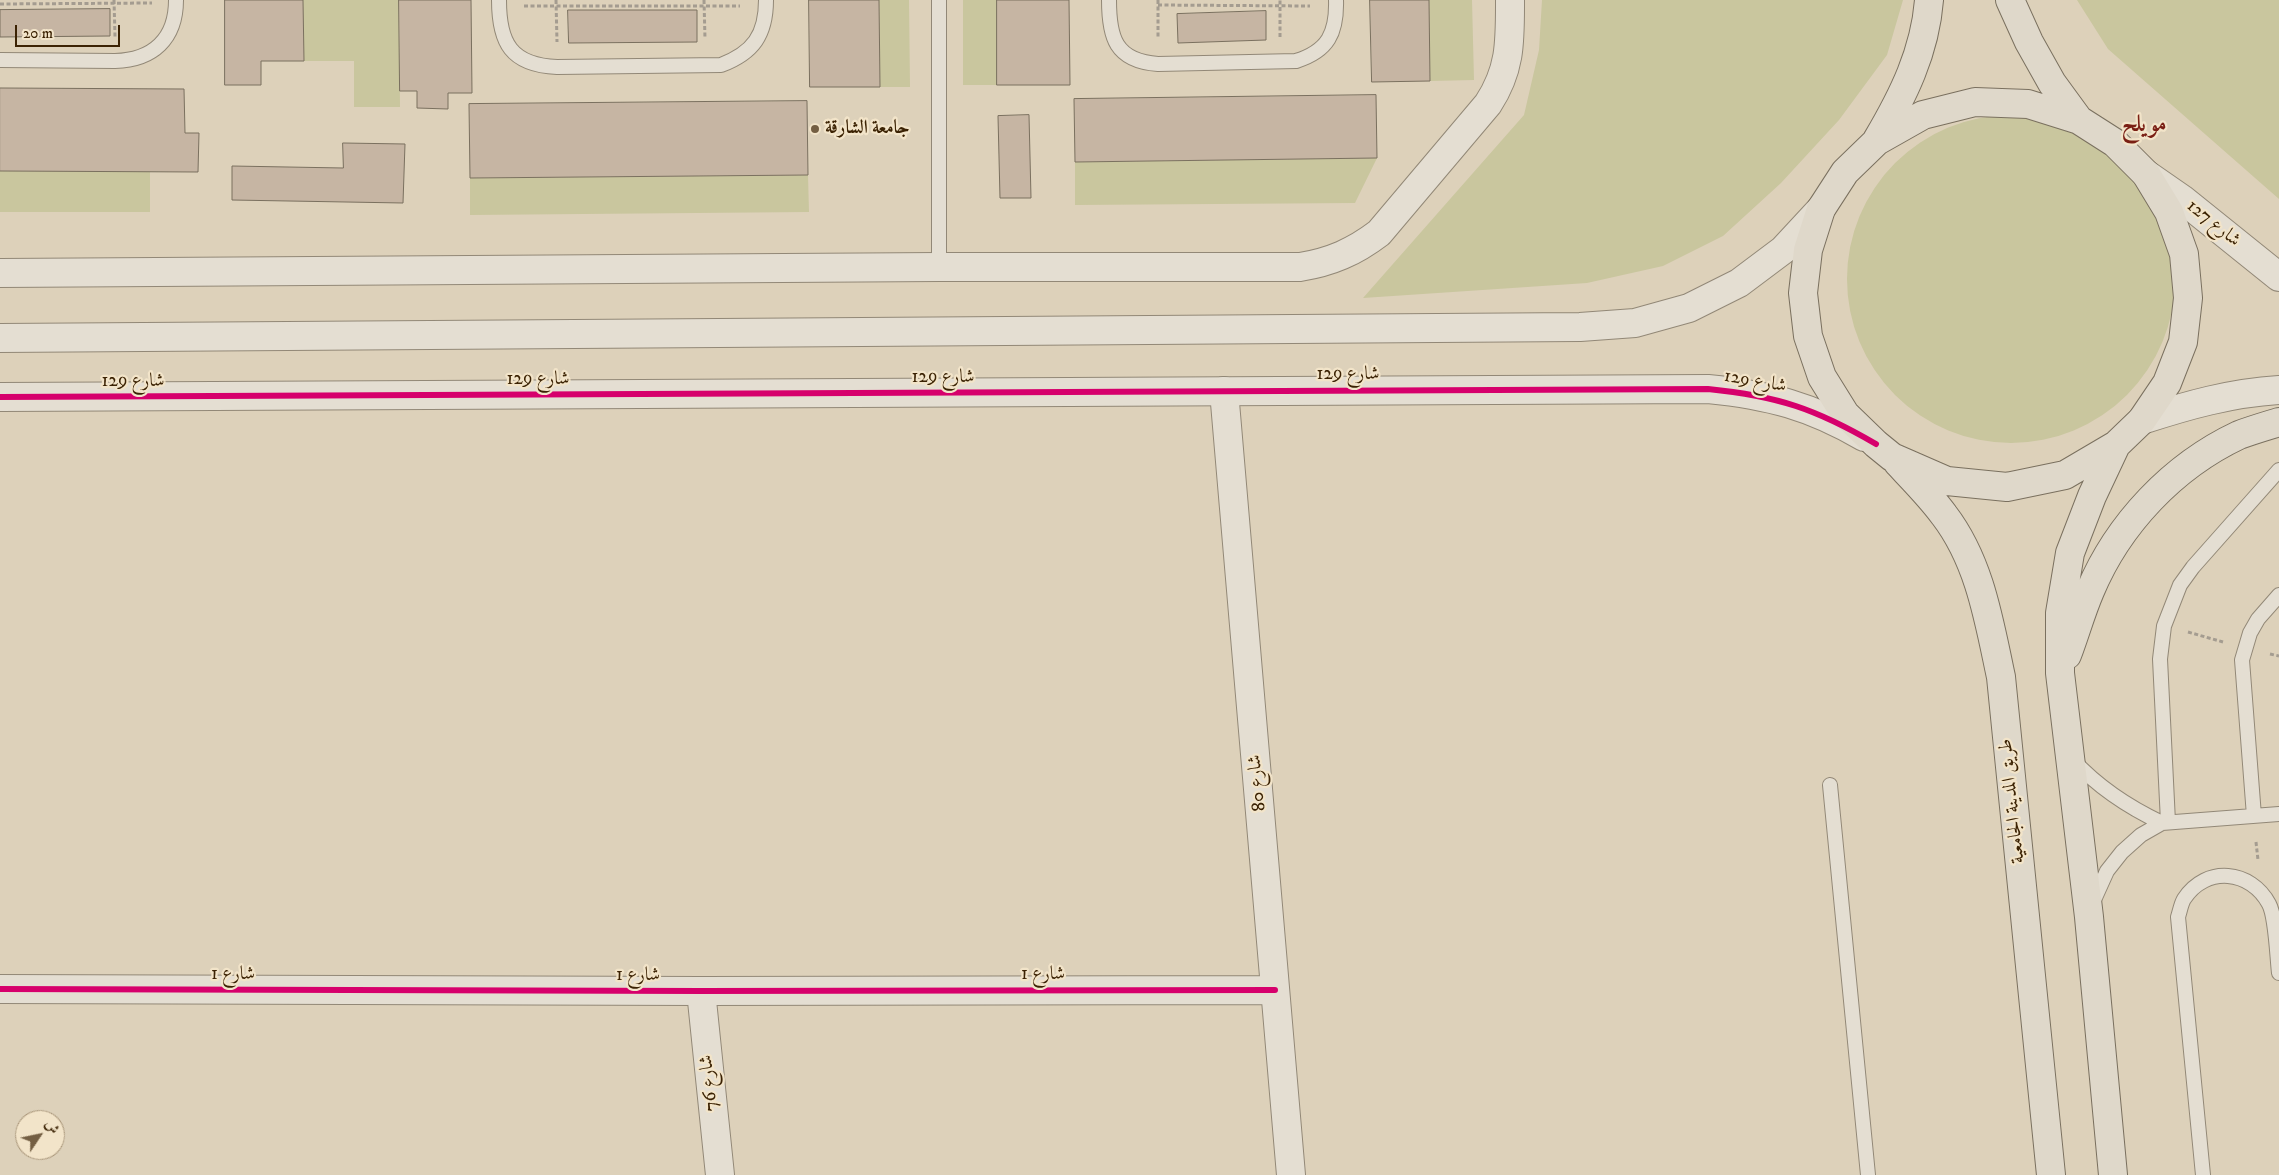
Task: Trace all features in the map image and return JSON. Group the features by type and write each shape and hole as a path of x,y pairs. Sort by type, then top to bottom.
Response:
{"main road":[{"path":"1877,141 1900,102 1918,60 1928,14 1929,0"},
{"path":"2010,0 2052,83 2079,120"},
{"path":"1877,141 1923,115 1975,102 2028,104 2079,120 2115,143 2146,174 2169,212 2181,245 2188,298 2183,342 2167,383 2142,420 2116,445 2065,474 2007,487 1947,481 1884,450"},
{"name":"طريق المدينة الجامعية","path":"1877,141 1845,172 1821,209 1808,250 1803,293 1808,336 1822,377 1845,414 1884,450 1945,515 1967,552 1985,600 2001,677 2051,1175"},
{"path":"2060,673 2091,590 2117,541 2150,498 2192,462 2240,435 2279,422"},
{"path":"2113,1175 2089,917 2068,755 2060,673 2060,612 2070,553 2092,496 2116,445"}],"street":[{"path":"0,273 939,267 1300,267 1322,264 1342,257 1362,246 1379,233 1437,166 1498,89 1509,55 1510,0"},
{"name":"شارع 127","path":"2146,174 2182,199 2279,277"},
{"path":"0,338 1580,327 1635,323 1689,308 1739,283 1783,250 1821,209"},
{"name":"شارع 129","path":"0,398 1708,389 1752,393 1796,404 1837,421 1884,450"},
{"path":"2142,420 2200,402 2252,392 2279,390"},
{"name":"شارع 80","path":"1224,391 1292,1175"},
{"name":"شارع 1","path":"0,989 1275,990"},
{"name":"شارع 76","path":"701,991 720,1175"}],"lane":[{"path":"939,0 939,267"},
{"path":"1109,0 1109,26 1113,39 1132,58 1145,63 1158,64 1303,59 1322,48 1331,35 1336,21 1336,3"},
{"path":"0,60 129,60 154,50 171,29 176,16 176,1"},
{"path":"499,3 499,22 504,38 512,51 526,61 541,66 557,67 706,66 729,62 749,50 758,37 765,22 766,3"},
{"path":"2165,822 2160,659 2164,626 2180,586 2193,567 2279,470"},
{"path":"2254,816 2242,660 2250,633 2258,619 2279,595"},
{"path":"2068,755 2088,776 2110,794 2135,810 2165,822"},
{"path":"1830,785 1868,1175"},
{"path":"2089,917 2096,893 2107,871 2122,852 2141,835 2165,822 2279,814"},
{"path":"2203,1175 2178,917 2184,900 2195,886 2211,877 2229,876 2246,880 2261,891 2271,906 2279,973"}],"path":[{"path":"556,0 557,67"},
{"path":"704,0 706,66"},
{"path":"1158,0 1158,64"},
{"path":"1280,0 1280,61"},
{"path":"0,4 176,1"},
{"path":"114,2 115,60"},
{"path":"499,3 556,7 704,7 766,3"},
{"path":"1158,5 1280,6 1336,3"},
{"path":"2254,816 2261,891"}],"shaded area":[{"path":"303,0 399,0 400,107 354,107 354,61 304,61"},
{"path":"879,0 909,0 910,87 880,87"},
{"path":"963,0 997,0 997,85 963,85"},
{"path":"1429,0 1472,0 1474,80 1430,81"},
{"path":"1542,0 1903,0 1887,55 1839,120 1781,183 1723,236 1663,266 1587,283 1363,298 1524,115 1539,50"},
{"path":"2077,0 2279,0 2279,199 2108,49"},
{"path":"1995,115 2027,115 2059,122 2088,134 2115,152 2138,175 2148,188 2163,216 2172,247 2175,279 2172,311 2163,342 2148,370 2115,406 2088,424 2059,436 2027,443 1995,443 1963,436 1934,424 1907,406 1884,383 1866,356 1854,327 1847,295 1847,263 1854,231 1866,202 1884,175 1907,152 1934,134 1963,122"},
{"path":"1377,158 1355,203 1075,205 1075,162"},
{"path":"0,171 150,171 150,212 0,212"},
{"path":"808,175 809,212 470,215 470,178"}],"building":[{"path":"225,0 303,0 304,61 261,61 261,85 225,85"},
{"path":"399,0 471,0 472,93 448,93 448,109 417,108 417,91 400,91"},
{"path":"809,0 879,0 880,87 810,87"},
{"path":"997,0 1069,0 1070,85 997,85"},
{"path":"1370,0 1429,0 1430,81 1372,82"},
{"path":"110,9 110,36 0,37 0,10"},
{"path":"568,10 697,10 697,42 569,43"},
{"path":"1266,11 1266,40 1178,43 1177,14"},
{"path":"0,88 184,89 185,133 199,133 198,172 0,171"},
{"path":"1376,95 1377,158 1075,162 1074,99"},
{"path":"807,101 808,175 470,178 469,104"},
{"path":"1029,115 1031,198 1000,198 998,116"},
{"path":"343,143 405,144 403,203 232,200 232,166 343,168"}],"cycle path":[{"path":"0,397 1708,389 1776,400 1796,406 1834,422 1876,444"},
{"path":"0,989 1275,990"}],"place":[{"name":"جامعة الشارقة","path":"815,129"}],"district":[{"name":"مويلح","path":"2144,126"}]}
